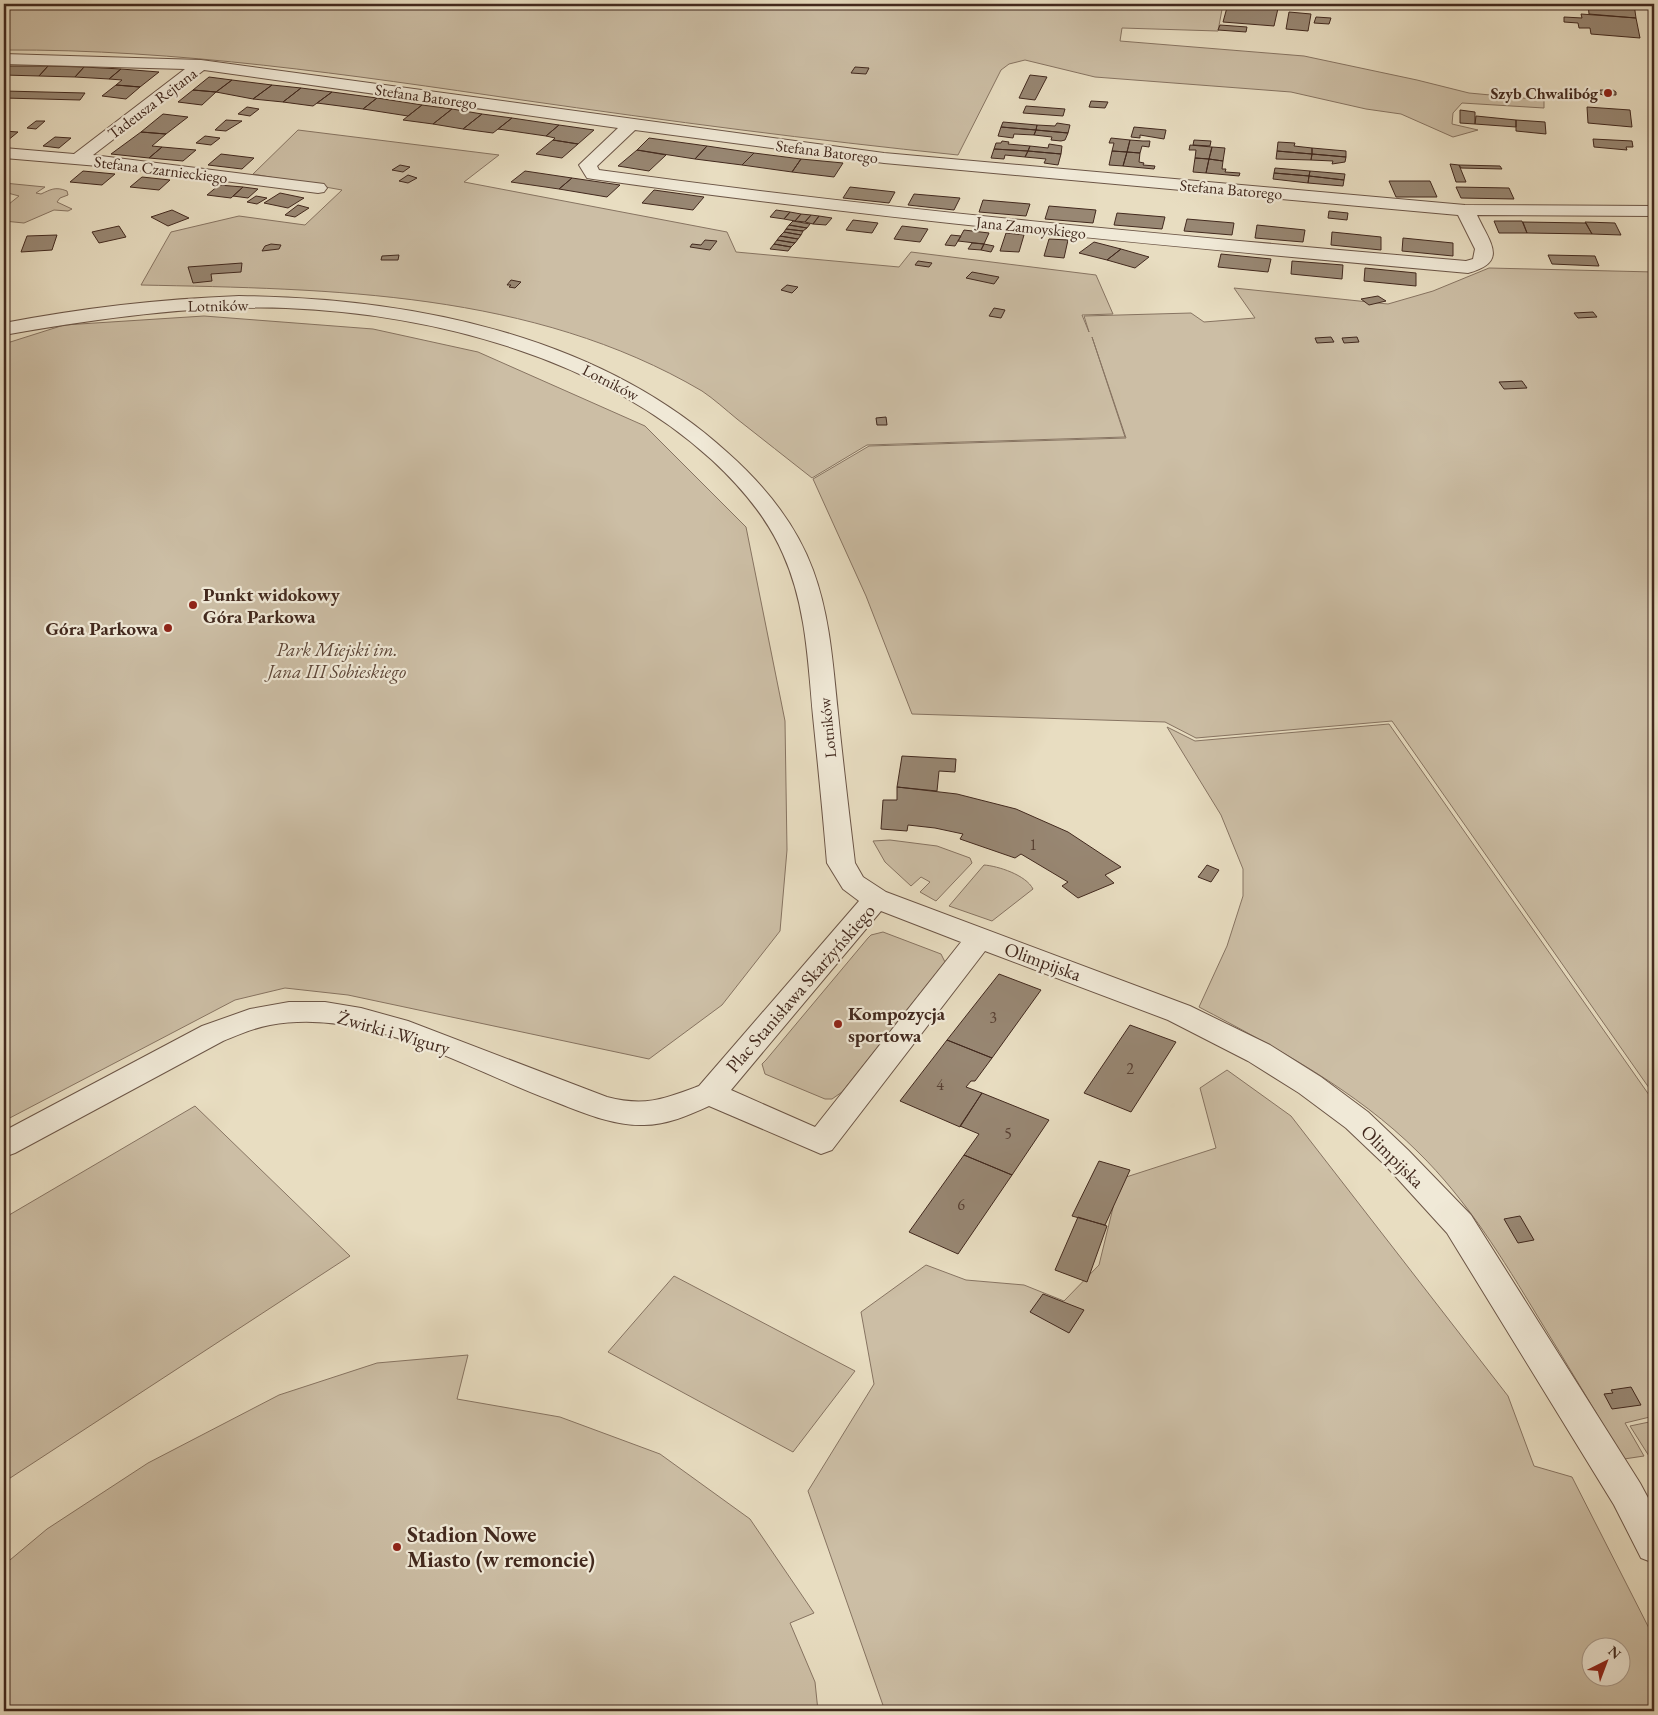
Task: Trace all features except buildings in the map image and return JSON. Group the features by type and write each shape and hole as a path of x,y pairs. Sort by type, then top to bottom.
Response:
{"street":[{"name":"Stefana Batorego","path":"4,58 201,65 884,158 1466,210 1654,211"},
{"name":"Tadeusza Rejtana","path":"78,159 201,65"},
{"name":"Jana Zamoyskiego","path":"632,125 588,165 593,174 744,195 1104,235 1468,267 1482,262 1484,249 1466,210"},
{"name":"Stefana Czarnieckiego","path":"4,153 78,159 318,188"},
{"name":"Lotników","path":"4,329 107,310 192,304 308,305 378,311 471,330 539,351 595,372 672,416 736,469 760,495 793,549 805,578 820,654 841,863 853,883 876,899"},
{"name":"Plac Stanisława Skarżyńskiego","path":"876,899 980,938 821,1142 710,1094 876,899"},
{"name":"Olimpijska","path":"980,938 1197,1022 1259,1053 1310,1085 1357,1120 1397,1158 1459,1224 1627,1494 1654,1546"},
{"name":"Żwirki i Wigury","path":"4,1145 207,1037 247,1020 287,1012 321,1011 353,1016 442,1044 529,1082 605,1108 655,1113 710,1094"}],"green space":[{"path":"4,4 1223,4 1218,31 1122,28 1120,41 1304,56 1469,93 1544,100 1544,108 1462,103 1453,113 1452,124 1478,130 1453,137 1401,114 1366,109 1291,92 1095,77 1025,60 1009,64 1001,70 958,155 740,130 264,65 134,54 4,50"},
{"path":"298,130 499,155 464,182 727,232 736,252 899,267 911,252 1096,275 1113,314 1082,315 1089,332 1084,316 1191,313 1204,322 1255,318 1234,288 1388,304 1433,291 1489,268 1654,272 1654,1095 1392,721 1196,738 1165,722 912,714 866,596 813,479 869,446 1126,438 1092,337 1125,437 867,445 812,478 702,391 637,358 569,333 500,315 429,302 285,289 141,285 171,232 239,216 305,225 342,190 253,174"},
{"path":"4,183 45,187 36,193 41,194 56,189 67,191 68,195 60,198 57,202 72,209 68,211 54,210 24,223 4,221 4,208 19,196 4,192"},
{"name":"Park Miejski im. Jana III Sobieskiego","path":"204,316 373,329 478,352 645,426 746,527 785,721 787,850 780,931 722,1005 649,1059 348,995 285,988 235,1000 4,1121 4,344 64,325"},
{"path":"1389,724 1654,1102 1654,1416 1625,1423 1644,1456 1624,1459 1498,1252 1436,1170 1394,1130 1342,1090 1286,1054 1199,1007 1227,946 1243,896 1243,869 1221,815 1167,727 1195,741"},
{"path":"890,840 937,846 970,858 972,863 936,901 920,892 930,882 921,877 911,886 885,862 873,841"},
{"path":"984,865 1004,869 1024,879 1033,889 992,921 949,906"},
{"path":"883,932 941,954 945,962 842,1092 832,1099 825,1099 765,1074 762,1064 868,938 871,935"},
{"path":"1227,1070 1291,1116 1508,1396 1534,1466 1572,1477 1654,1638 1654,1711 885,1711 808,1491 874,1384 861,1312 926,1265 966,1280 1024,1285 1064,1301 1099,1265 1120,1179 1216,1148 1200,1088"},
{"path":"195,1106 350,1256 4,1482 4,1218"},
{"path":"674,1276 855,1371 793,1452 608,1352"},
{"name":"Stadion Nowe Miasto (w remoncie)","path":"468,1355 457,1399 560,1417 660,1454 750,1519 814,1613 790,1623 815,1682 818,1711 4,1711 4,1565 47,1529 148,1463 279,1395 377,1363"},
{"path":"1654,1421 1654,1464 1630,1426"}],"place":[{"name":"Szyb Chwalibóg","path":"1608,93"},
{"name":"Punkt widokowy Góra Parkowa","path":"193,605"},
{"name":"Góra Parkowa","path":"168,628"},
{"name":"Kompozycja sportowa","path":"838,1024"},
{"name":"Stadion Nowe Miasto (w remoncie)","path":"397,1547"}]}
